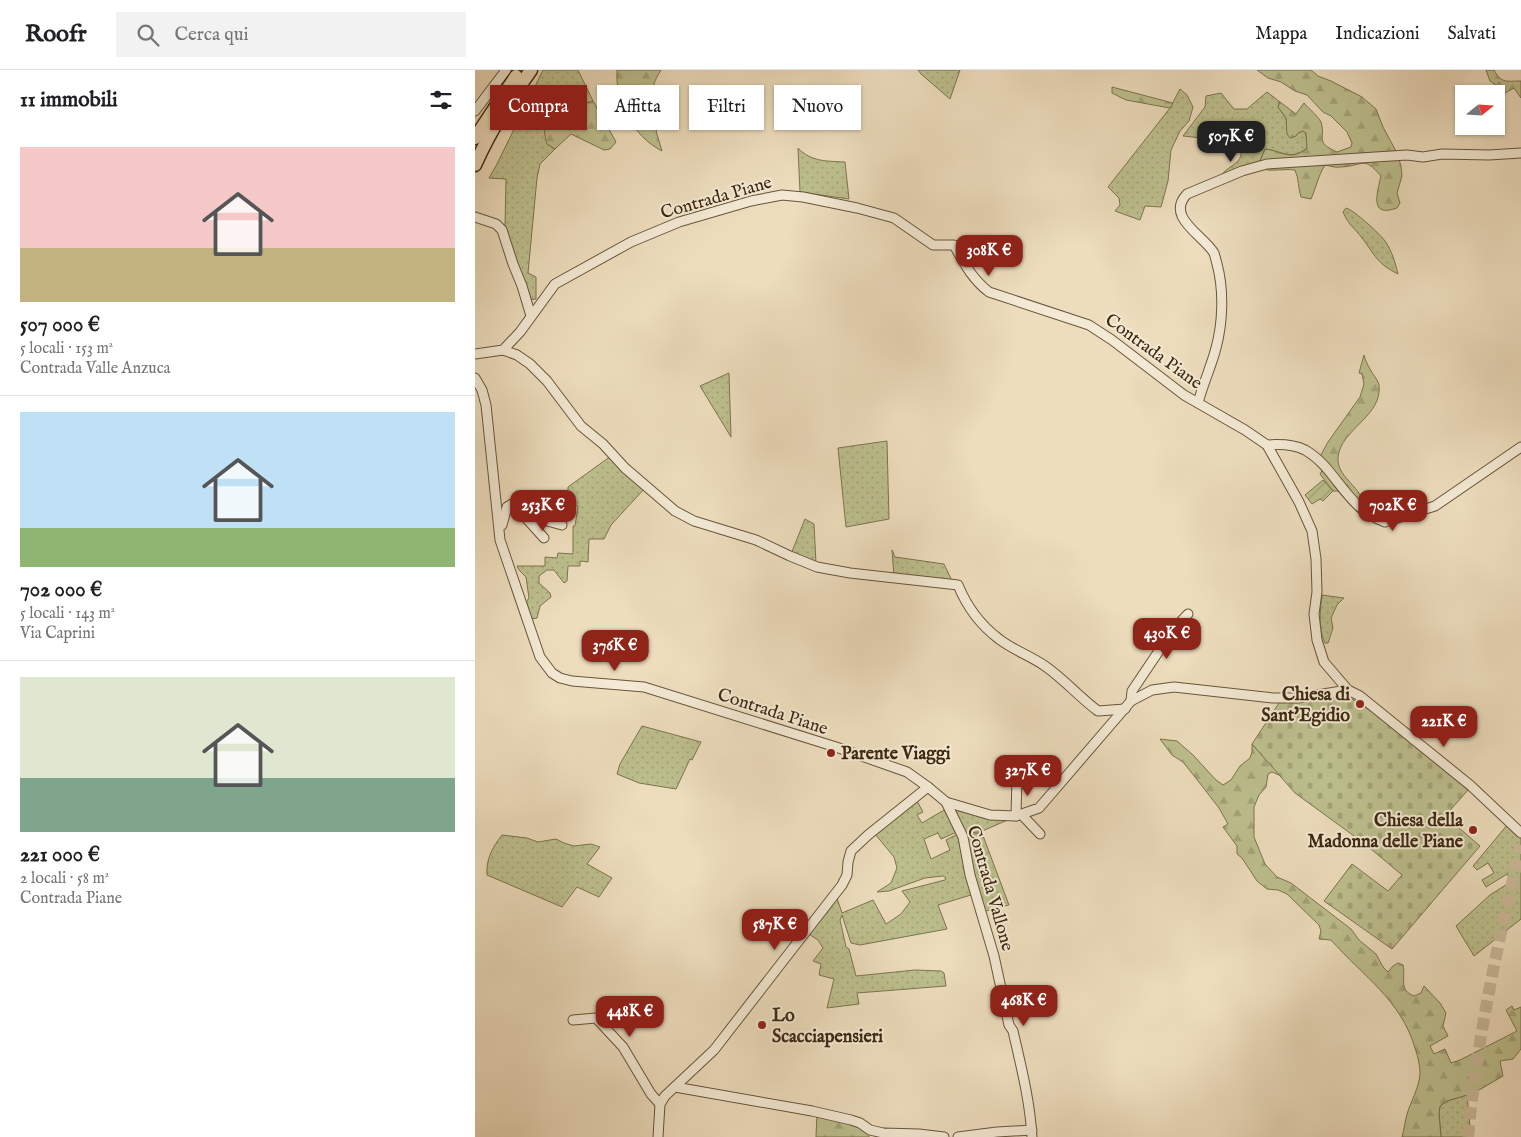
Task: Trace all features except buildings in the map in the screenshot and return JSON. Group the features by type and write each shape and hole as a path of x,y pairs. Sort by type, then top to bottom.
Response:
{"highway":[{"path":"475,138 521,70"},
{"path":"475,165 488,135 505,106 531,70"}],"street":[{"path":"475,111 505,70"},
{"path":"1198,403 1217,346 1222,295 1214,253 1183,220 1180,209 1181,200 1187,194 1242,171 1267,164 1407,156 1521,153"},
{"name":"Contrada Piane","path":"503,350 520,332 555,284 631,242 679,222 751,201 782,195 803,197 857,208 894,218 933,245 954,245 972,276 989,292 1089,325 1112,340 1184,395 1252,434 1267,445 1299,502 1312,531 1316,559 1317,592 1314,614 1317,640 1324,662 1348,690 1360,696 1447,766 1496,808 1521,833"},
{"path":"475,217 496,224 502,230 531,316"},
{"path":"475,354 503,350 517,355 530,364 547,381 581,426 603,444 625,468 675,511 694,521 757,540 817,567 850,573 959,585 966,603 977,619 1000,640 1045,666 1074,689 1085,702 1098,711 1128,705"},
{"name":"Contrada Piane","path":"475,378 482,390 486,405 501,540 538,652 546,665 560,678 572,681 644,687 907,772 946,802 990,815 1019,816"},
{"path":"1267,445 1281,444 1304,450 1314,457 1347,496 1364,511 1385,522 1435,506 1521,447"},
{"path":"501,540 504,515 507,507 512,504 518,504 536,518 562,525"},
{"path":"523,509 527,519 544,538"},
{"path":"1128,705 1132,691 1173,630 1188,614"},
{"path":"1019,816 1039,808 1128,705 1152,690 1174,687 1273,698 1298,698 1348,690"},
{"path":"1012,773 1017,776 1019,816 1040,834"},
{"path":"657,1137 660,1104 665,1096 714,1050 842,885 847,875 851,851 867,835 928,787"},
{"name":"Contrada Vallone","path":"946,802 963,837 969,875 994,956 1009,1025 1013,1032 1023,1072 1032,1134"},
{"path":"573,1020 596,1018 623,1047 651,1094 660,1104"},
{"path":"675,1087 832,1115 860,1123 870,1130 883,1134 919,1134 944,1137"},
{"path":"958,1137 997,1132 1032,1134"}],"green space":[{"path":"543,70 578,70 585,85 536,85"},
{"path":"617,70 661,70 654,85 618,85"},
{"path":"918,70 960,70 950,99 921,74"},
{"path":"1257,70 1311,70 1318,76 1362,97 1376,109 1397,153 1401,166 1402,176 1397,193 1400,203 1397,208 1382,210 1379,207 1377,197 1381,176 1370,166 1363,163 1339,167 1325,165 1311,199 1301,197 1295,170 1269,170 1254,165 1260,161 1265,149 1291,155 1307,148 1306,133 1303,131 1290,138 1287,134 1286,118 1278,107 1280,102 1296,114 1304,103 1321,122 1323,142 1337,152 1351,147 1352,143 1347,132 1331,116 1323,112 1307,95 1295,91 1281,82 1268,78"},
{"path":"1486,70 1494,70 1499,78 1505,81 1521,81 1521,98 1514,88 1505,93 1505,85 1501,85 1499,82 1496,85 1490,81"},
{"path":"1112,87 1173,103 1170,108 1126,100 1112,93"},
{"path":"587,89 593,101 587,104"},
{"path":"1180,89 1187,95 1193,107 1189,121 1180,131 1171,150 1168,181 1161,207 1145,206 1140,220 1115,211 1120,205 1119,198 1108,187 1170,108"},
{"path":"1267,92 1280,102 1278,107 1286,118 1287,124 1298,133 1303,131 1306,133 1307,148 1291,155 1265,149 1260,161 1254,165 1220,178 1222,174 1239,160 1241,152 1220,140 1183,136 1205,107 1206,96 1221,93 1234,109 1247,109"},
{"path":"593,101 597,108 597,130 609,130 616,142 610,149 604,150 571,134 555,149 547,144 545,130 587,130 587,103"},
{"path":"514,130 561,130 547,144 555,149 540,164 537,178 528,273 536,277 536,299 528,300 505,227 506,179 489,178"},
{"path":"636,130 657,130 662,151 652,145"},
{"path":"798,148 803,153 814,158 845,162 849,199 800,192"},
{"path":"1346,208 1367,223 1385,241 1398,274 1377,259 1347,220 1343,212"},
{"path":"1364,355 1379,385 1379,396 1369,414 1346,438 1338,457 1342,472 1362,499 1365,507 1364,517 1338,491 1333,491 1320,474 1323,469 1317,462 1328,442 1360,397 1364,384 1362,374 1359,373"},
{"path":"729,373 731,437 700,386"},
{"path":"887,441 889,519 846,527 838,448"},
{"path":"611,456 646,487 611,525 604,539 589,539 588,562 580,561 580,566 568,566 567,581 564,583 554,570 547,570 539,576 539,583 550,593 551,597 540,606 537,618 532,619 526,602 529,598 526,577 517,566 545,566 545,557 557,558 558,553 573,554 573,526 575,526 578,506 562,503 554,504 551,518 536,512 568,490 568,487"},
{"path":"1323,480 1333,491 1323,501 1320,499 1312,504 1305,495"},
{"path":"805,519 814,524 816,563 791,554"},
{"path":"892,550 895,557 944,564 953,583 894,576"},
{"path":"1322,595 1344,598 1337,605 1331,618 1333,628 1328,643 1325,643 1320,626"},
{"path":"1346,695 1374,713 1468,790 1445,816 1480,846 1392,949 1324,901 1352,864 1388,891 1402,875 1365,844 1295,793 1252,744 1281,700"},
{"path":"642,726 701,742 692,760 690,759 676,789 639,783 617,774 620,764"},
{"path":"1160,739 1177,741 1223,785 1231,780 1240,766 1250,758 1252,744 1281,776 1272,772 1268,774 1266,787 1259,795 1254,807 1254,837 1265,864 1277,877 1291,883 1351,929 1359,940 1376,954 1388,972 1398,963 1403,965 1404,987 1409,993 1414,996 1421,993 1424,986 1440,1003 1446,1013 1443,1026 1448,1036 1430,1046 1434,1054 1445,1049 1451,1063 1517,1031 1506,1010 1512,1006 1514,1010 1521,1007 1521,1049 1513,1059 1500,1061 1503,1076 1474,1093 1447,1101 1440,1106 1441,1137 1402,1137 1407,1114 1417,1089 1420,1074 1419,1061 1409,1031 1391,1002 1331,940 1319,939 1321,931 1319,925 1287,894 1278,890 1267,889 1257,881 1242,858 1237,854 1237,846 1223,827 1228,824 1219,808 1183,762 1172,755"},
{"path":"916,799 923,812 917,815 922,823 944,810 957,832 941,839 938,833 924,839 931,859 950,850 946,840 958,834 971,895 938,905 947,929 860,945 851,943 842,915 840,920 846,947 849,949 856,976 915,970 941,971 944,973 946,986 857,993 859,1004 827,1008 834,979 819,975 821,964 813,961 823,948 818,940 807,933 836,895 842,913 873,900 886,924 901,914 910,902 902,891 945,880 946,878 943,876 925,878 889,891 877,892 891,883 897,868 894,857 875,834"},
{"path":"954,808 1010,819 980,832 964,833"},
{"path":"1508,824 1521,837 1521,919 1474,956 1456,926 1490,895 1512,881 1507,874 1486,887 1482,880 1494,873 1488,863 1477,870 1473,866"},
{"path":"982,833 1009,905 982,912 964,835"},
{"path":"502,835 527,838 538,842 556,839 574,846 591,844 600,847 587,864 612,878 599,897 577,887 562,907 487,875 490,854"},
{"path":"1467,1095 1471,1137 1441,1137 1440,1106 1447,1101"},
{"path":"817,1113 856,1122 869,1131 869,1137 816,1137"}],"tunnel":[{"path":"1468,1137 1477,1063 1489,990 1521,845"}],"place":[{"name":"Chiesa di Sant'Egidio","path":"1360,704"},
{"name":"Parente Viaggi","path":"831,753"},
{"name":"Chiesa della Madonna delle Piane","path":"1473,830"},
{"name":"Lo Scacciapensieri","path":"762,1025"}]}
